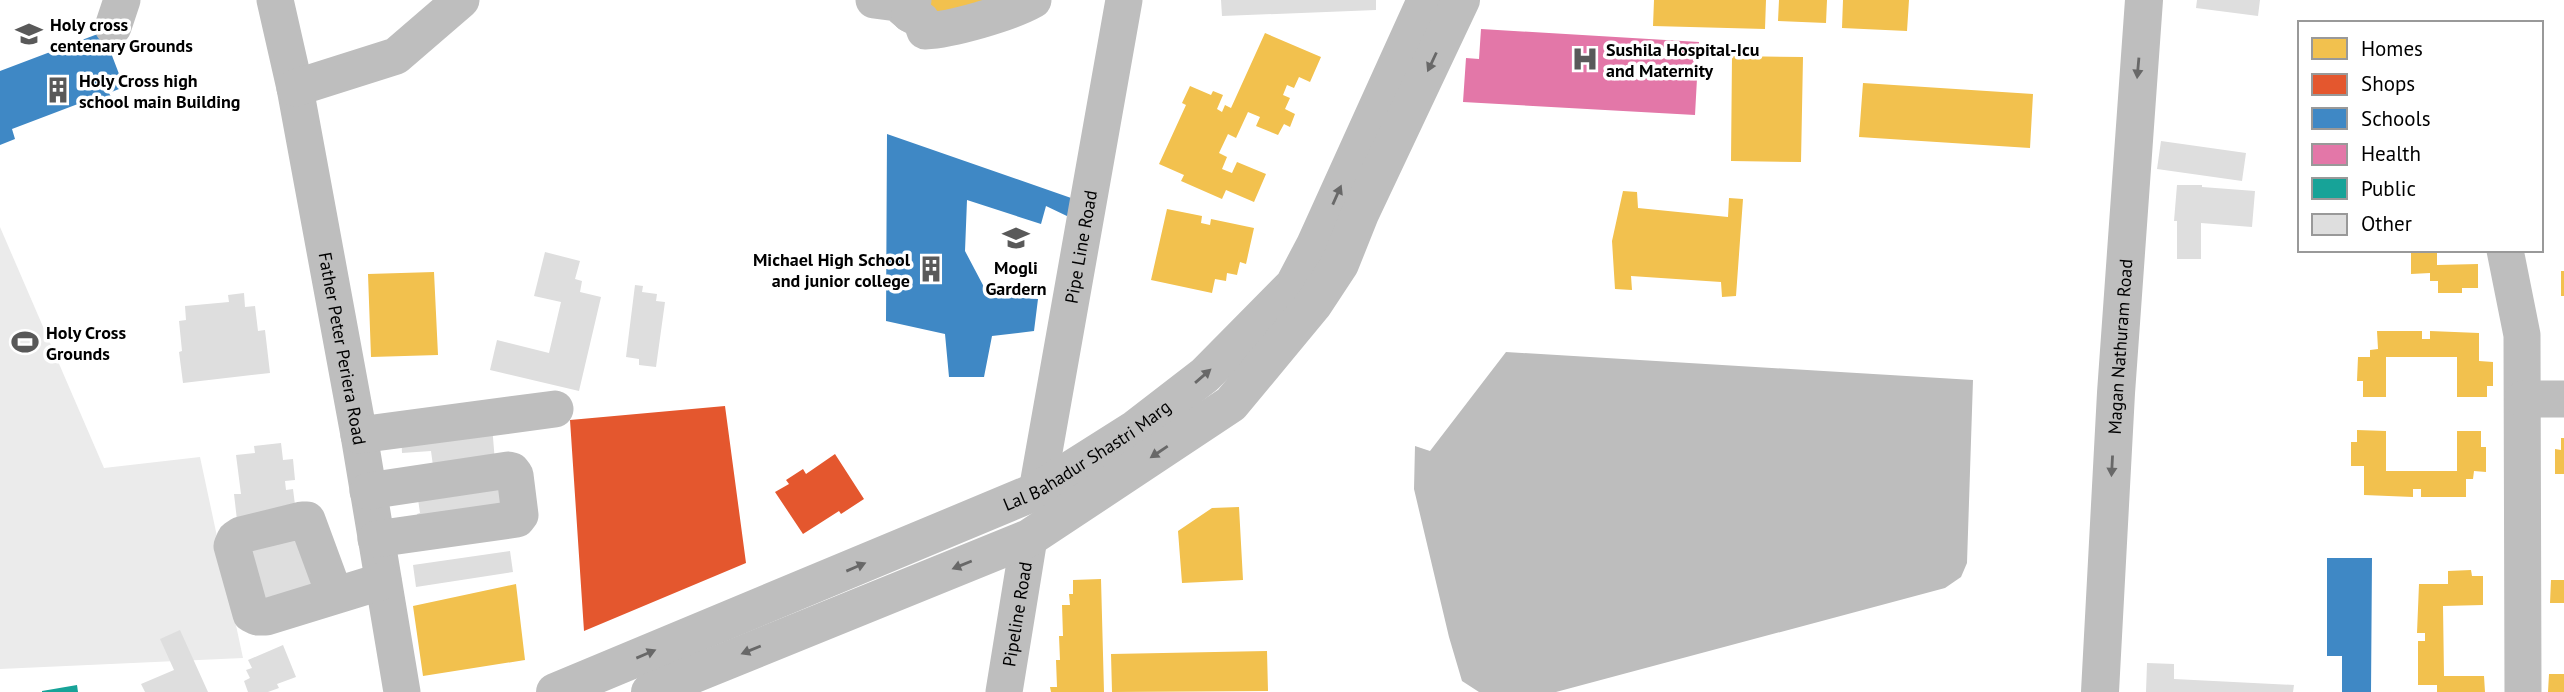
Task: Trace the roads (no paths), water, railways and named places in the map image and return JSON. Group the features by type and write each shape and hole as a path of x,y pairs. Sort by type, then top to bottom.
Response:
{"main road":[{"name":"Lal Bahadur Shastri Marg","path":"555,692 1037,491 1135,429 1205,375 1294,285 1315,245 1426,0"},
{"name":"Lal Bahadur Shastri Marg","path":"650,692 1029,538 1231,404 1313,305 1340,264 1360,214 1461,0"},
{"name":"Magan Nathuram Road","path":"2100,692 2117,366 2144,0"}],"street":[{"path":"295,88 396,56 461,0"},
{"path":"874,0 912,7 925,31 936,31 1022,6 1033,0"},
{"name":"Pipe Line Road","path":"1037,491 1124,0"},
{"name":"Father Peter Periera Road","path":"271,3 295,88 359,435 402,692"},
{"path":"2505,252 2522,335 2523,692"},
{"path":"2523,399 2564,399"},
{"path":"359,435 555,409"},
{"path":"368,491 508,470 515,474 520,515 517,519 376,539"},
{"name":"Pipeline Road","path":"1004,692 1029,538"},
{"path":"335,596 383,581"}],"place":[{"name":"Holy cross centenary Grounds","path":"29,34"},
{"name":"Sushila Hospital-Icu and Maternity","path":"1585,59"},
{"name":"Holy Cross high school main Building","path":"58,90"},
{"name":"Mogli Gardern","path":"1016,238"},
{"name":"Michael High School and junior college","path":"931,269"},
{"name":"Holy Cross Grounds","path":"25,342"}]}
